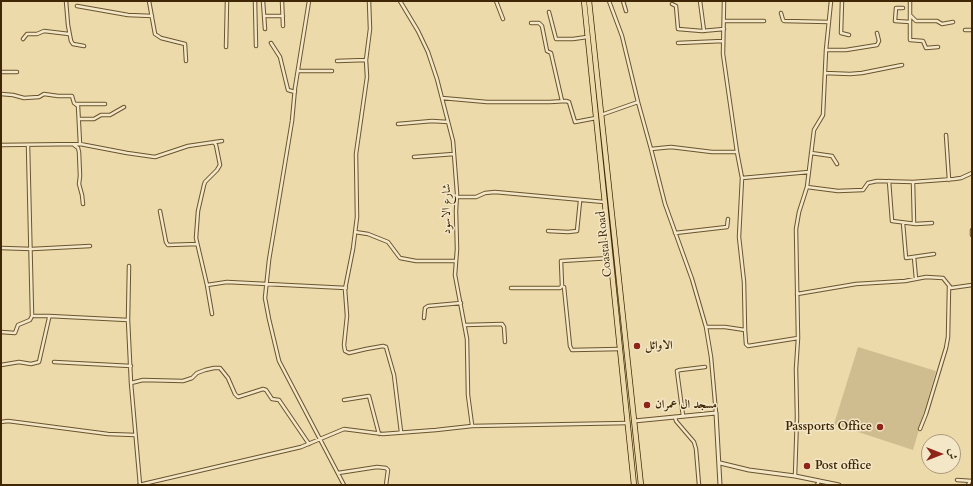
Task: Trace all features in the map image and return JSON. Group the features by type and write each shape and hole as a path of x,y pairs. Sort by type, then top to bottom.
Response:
{"highway":[{"name":"Coastal Road","path":"584,1 587,37 599,117 641,485"},
{"name":"Coastal Road","path":"589,1 605,202 611,258 616,275 620,349 634,485"}],"street":[{"path":"66,1 69,34 73,44 84,46"},
{"path":"149,1 154,31 157,36 185,44 186,61"},
{"path":"226,47 227,1"},
{"path":"255,1 256,46"},
{"path":"264,1 265,28"},
{"path":"282,1 283,26"},
{"path":"309,1 294,92 292,121 280,188 266,284 266,301 279,361 319,440 344,485"},
{"path":"369,1 370,29 366,60 366,82 356,154 357,210 353,249 346,288 347,316 344,341 345,351 347,353 366,348 386,347 394,375 401,432"},
{"name":"شارع الاسود","path":"400,1 424,43 434,68 453,141 457,197 456,281 468,347 468,395 472,426"},
{"path":"496,1 503,19"},
{"path":"609,1 622,36 665,204 692,279 706,327 713,375 720,463 720,485"},
{"path":"623,1 626,11"},
{"path":"700,1 704,31"},
{"path":"724,1 724,65 742,178 739,237 744,282 746,344 748,346 798,338"},
{"path":"795,476 796,360 798,338 796,229 799,212 807,187 814,130 823,115 826,50 831,1"},
{"path":"842,1 841,33 848,35"},
{"path":"910,1 911,40 923,41 926,48 938,47"},
{"path":"672,4 676,6 678,29 704,31 724,29"},
{"path":"77,6 123,14 152,16"},
{"path":"903,8 896,8 895,21 910,22"},
{"path":"549,12 556,39 587,37"},
{"path":"781,13 782,20 784,21 829,22"},
{"path":"910,15 916,21 936,21 942,24 953,22"},
{"path":"264,16 283,16"},
{"path":"724,21 764,21"},
{"path":"531,23 539,23 542,26 547,51 551,53 562,102"},
{"path":"965,30 972,30"},
{"path":"23,39 27,34 37,34 44,31 69,34"},
{"path":"826,50 846,50 877,45 879,41 876,32"},
{"path":"678,43 723,41"},
{"path":"271,44 280,57 288,90 294,92"},
{"path":"337,61 366,60"},
{"path":"825,73 862,73 902,65"},
{"path":"298,71 332,72"},
{"path":"1,72 17,72"},
{"path":"1,94 24,98 39,98 44,94 73,97 78,106 80,144"},
{"path":"442,98 494,102 569,102 574,122 599,117 638,102"},
{"path":"76,104 105,104"},
{"path":"79,119 94,119 101,115 108,116 124,107"},
{"path":"398,124 432,121 448,122"},
{"path":"946,135 949,180"},
{"path":"1,145 80,144 126,154 155,157 188,146 222,141"},
{"path":"212,314 197,244 197,219 204,185 208,178 218,170 220,164 214,142"},
{"path":"74,144 78,148 79,152 79,184 83,204"},
{"path":"1,332 15,333 18,325 30,320 32,316 29,249 28,145"},
{"path":"651,149 671,147 712,152 737,152"},
{"path":"811,153 832,156 837,164"},
{"path":"414,157 454,154"},
{"path":"742,178 808,172"},
{"path":"807,187 838,191 863,190 868,183 876,181 913,182 949,180 961,178 972,173"},
{"path":"889,181 892,221 903,223 932,223"},
{"path":"913,182 914,223"},
{"path":"457,197 476,197 485,193 495,192 580,201 605,202"},
{"path":"548,231 577,231 580,201"},
{"path":"160,211 166,242 168,245 197,244"},
{"path":"675,233 726,227 728,225 728,219"},
{"path":"903,223 905,258 934,254"},
{"path":"972,230 972,235"},
{"path":"355,232 368,234 388,242 398,257 403,259 416,261 456,261"},
{"path":"1,248 29,249 90,246"},
{"path":"914,257 916,279"},
{"path":"512,288 560,288 562,286 561,262 611,258"},
{"path":"129,266 128,320 131,383 140,485 309,444 344,429 379,434 472,426 628,423"},
{"path":"797,294 856,284 940,277 945,279 949,287 948,337 926,414 920,429"},
{"path":"207,285 227,282 346,288"},
{"path":"949,287 955,288 972,285"},
{"path":"564,287 570,346 572,350 620,349"},
{"path":"424,318 426,308 428,306 461,303"},
{"path":"32,316 128,320"},
{"path":"1,365 19,362 31,364 39,362 49,316"},
{"path":"465,325 502,324 504,327 505,342"},
{"path":"706,327 724,327 745,330"},
{"path":"54,362 131,366"},
{"path":"683,416 677,371 705,367"},
{"path":"131,383 143,380 183,381 192,378 197,373 214,368 220,368 228,378 236,396 240,397 247,393 264,390 272,399 279,400 309,444"},
{"path":"344,400 369,396 379,434"},
{"path":"634,421 716,413"},
{"path":"675,416 676,421 694,442 699,485"},
{"path":"1,422 8,421 108,434 135,435"},
{"path":"720,463 749,470 795,476 839,485"},
{"path":"338,473 377,467 386,468 388,474 386,485"},
{"path":"956,480 971,481"},
{"path":"817,485 819,481"},
{"path":"968,485 971,481"}],"shaded area":[{"path":"858,347 936,371 913,450 834,424"}],"place":[{"name":"الاوائل","path":"637,346"},
{"name":"مسجد ال عمران","path":"647,405"},
{"name":"Passports Office","path":"880,427"},
{"name":"Post office","path":"807,466"}]}
